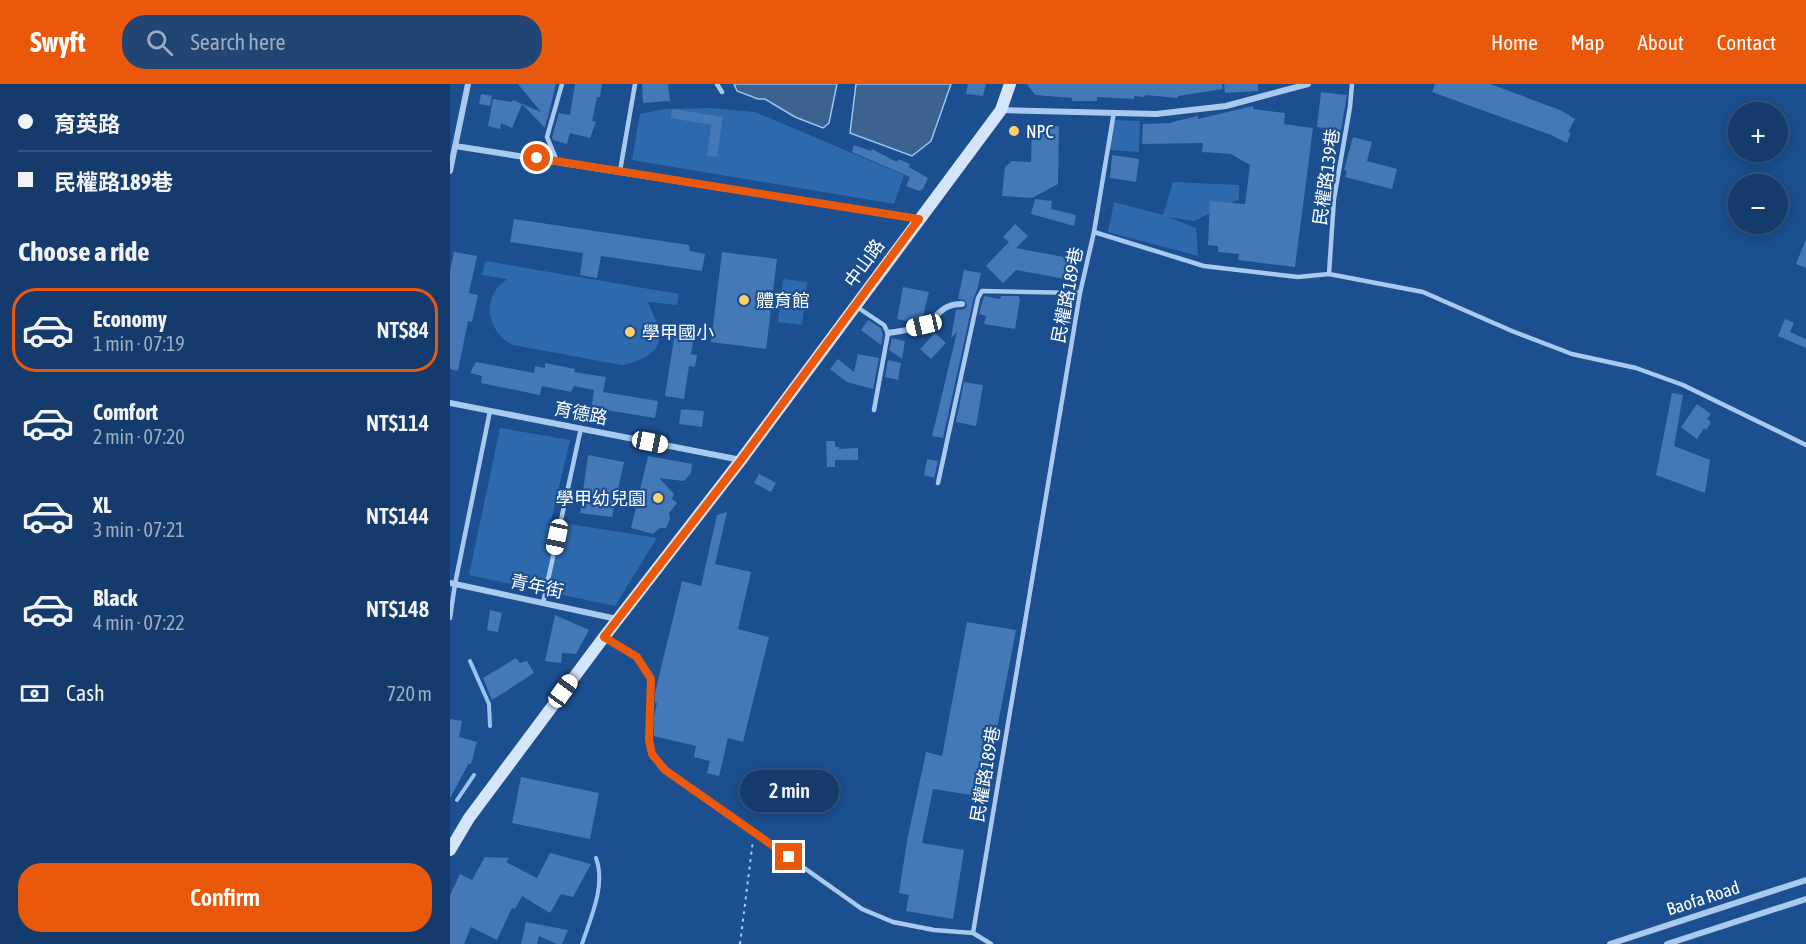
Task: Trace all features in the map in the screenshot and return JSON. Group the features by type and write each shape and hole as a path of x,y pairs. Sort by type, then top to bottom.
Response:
{"main road":[{"name":"中山路","path":"450,850 454,834 469,818 617,619 741,460 1002,110 1010,84"}],"street":[{"path":"450,171 468,84"},
{"path":"1002,110 1156,114 1226,106 1308,84"},
{"path":"455,146 919,219"},
{"path":"888,333 924,325 938,312 952,304 962,304"},
{"name":"育德路","path":"450,403 741,460"},
{"name":"青年街","path":"452,583 617,619"},
{"name":"Baofa Road","path":"1610,944 1806,880"},
{"name":"Baofa Road","path":"1667,944 1806,900"}],"lane":[{"path":"557,161 547,137 562,84"},
{"path":"620,171 635,84"},
{"path":"717,84 722,92"},
{"name":"民權路139巷","path":"1329,274 1334,199 1352,84"},
{"name":"民權路189巷","path":"973,933 1080,293 1094,232 1114,112"},
{"path":"1094,232 1204,266 1298,277 1329,274 1423,292 1572,354 1645,371 1683,385 1806,445"},
{"path":"938,483 978,298 982,291 1080,293"},
{"path":"855,306 884,325 888,333 874,410"},
{"path":"450,618 452,583 490,411"},
{"path":"543,603 581,428"},
{"path":"604,637 637,657 651,679 649,740 652,754 665,770 862,909 892,921 934,930 973,933 991,944"}],"path":[{"path":"740,944 754,833"}],"shaded area":[{"path":"734,84 837,84 829,123 823,128 795,117 765,99 758,99 737,91"},
{"path":"856,84 951,84 931,141 912,156 850,133"},
{"path":"712,108 755,112 904,175 894,204 632,160 640,114 666,109"},
{"path":"1114,120 1140,121 1139,152 1109,150"},
{"path":"1173,182 1239,185 1239,199 1194,221 1168,217 1196,228 1198,256 1108,232 1114,202 1163,215"},
{"path":"485,261 679,294 677,305 648,302 659,329 658,343 650,354 622,365 513,345 500,335 490,313 493,296 498,287 507,279 482,275"},
{"path":"783,279 807,282 802,325 778,322"},
{"path":"500,428 570,440 551,521 657,538 615,606 469,575"}],"building":[{"path":"518,84 556,84 545,128 522,104 541,112"},
{"path":"575,84 602,84 592,121 596,122 590,138 570,133 567,144 553,140 552,137 559,113 570,115"},
{"path":"642,84 668,84 670,101 643,103"},
{"path":"968,84 986,84 983,96 966,94"},
{"path":"1027,84 1222,84 1223,89 1178,96 1178,98 1145,95 1144,97 1134,96 1134,99 1097,97 1097,101 1072,101 1072,98 1035,95"},
{"path":"1224,84 1258,84 1258,91 1225,93"},
{"path":"1435,84 1490,84 1560,110 1575,119 1568,132 1571,133 1567,143 1551,135 1432,92"},
{"path":"1321,92 1347,95 1341,130 1317,127"},
{"path":"481,94 492,96 490,106 479,104"},
{"path":"493,99 512,102 513,100 522,104 512,128 501,123 500,129 488,126"},
{"path":"1253,106 1253,109 1285,113 1284,124 1313,128 1295,267 1238,260 1239,254 1218,252 1218,246 1208,245 1210,201 1245,204 1250,165 1231,154 1202,152 1203,143 1142,144 1143,124 1172,123 1198,116 1198,119"},
{"path":"672,109 723,117 717,157 707,156 711,125 671,118"},
{"path":"1032,126 1059,126 1058,184 1032,198 1002,196 1005,167 1012,161 1031,162"},
{"path":"1353,137 1372,142 1367,161 1397,169 1392,189 1345,177 1347,171 1344,170"},
{"path":"854,145 871,151 872,149 897,162 898,159 910,164 909,167 928,178 923,189 919,191 906,186 910,177 852,152"},
{"path":"1112,155 1139,159 1136,182 1110,178"},
{"path":"1035,199 1052,201 1051,209 1076,215 1074,226 1031,214"},
{"path":"514,219 689,245 690,251 705,254 702,271 601,256 597,278 580,275 583,253 510,242"},
{"path":"1015,224 1028,236 1016,248 1069,258 1065,279 1016,270 1003,283 986,266 1009,242 1003,237"},
{"path":"1806,239 1806,268 1796,264"},
{"path":"454,252 477,256 469,293 478,295 472,322 468,321 458,371 450,369 450,271"},
{"name":"體育館","path":"722,252 777,259 766,349 711,342"},
{"path":"964,270 981,273 943,438 932,436 957,332 951,338 956,310 967,306 965,300 958,299"},
{"path":"903,287 929,292 922,320 915,323 897,319"},
{"path":"984,296 1000,299 1001,296 1019,296 1015,329 984,324 986,316 979,314"},
{"path":"1785,319 1794,323 1790,332 1806,339 1806,348 1778,336"},
{"path":"868,320 881,328 883,335 881,345 861,330"},
{"path":"675,332 694,335 691,354 697,355 695,367 689,366 684,399 665,396"},
{"path":"935,333 946,343 931,359 920,349"},
{"path":"892,338 905,341 902,359 889,350"},
{"path":"858,354 879,358 873,389 847,382 830,369 838,359 854,372"},
{"path":"888,360 901,363 898,380 885,377"},
{"path":"476,362 534,373 535,366 545,368 545,363 575,369 574,372 606,377 603,392 658,401 655,418 600,409 599,412 591,411 594,390 574,386 571,392 542,386 540,395 481,383 482,376 470,373"},
{"path":"964,382 983,385 976,426 956,422"},
{"path":"1672,393 1683,395 1674,446 1710,460 1705,493 1656,475"},
{"path":"1697,404 1711,414 1707,419 1711,422 1697,439 1681,427"},
{"path":"681,409 704,411 702,427 679,424"},
{"path":"826,441 835,441 835,447 839,449 858,448 858,460 835,460 835,467 827,467"},
{"path":"588,455 624,462 612,517 580,513"},
{"path":"648,456 692,464 691,473 684,481 659,478 674,494 672,499 677,503 669,513 670,519 666,528 660,528 653,534 631,528"},
{"path":"927,459 938,461 934,478 924,475"},
{"path":"759,474 776,483 771,492 754,483"},
{"path":"727,512 715,564 751,572 738,629 769,637 743,742 728,738 719,776 707,773 710,761 694,757 696,746 654,736 654,716 657,703 655,703 655,693 682,581 701,586 717,515"},
{"path":"490,610 502,613 498,632 487,630"},
{"path":"555,615 589,630 576,654 562,653 561,663 545,661"},
{"path":"967,622 1016,630 984,797 933,789 922,843 964,850 953,919 906,911 909,895 899,893 907,841 926,752 942,756"},
{"path":"516,658 520,663 527,661 534,673 492,700 483,678"},
{"path":"450,719 462,721 459,737 477,742 471,764 469,763 450,798"},
{"path":"521,777 599,793 590,839 512,823"},
{"path":"550,853 591,864 573,897 561,894 550,913 522,896 515,909 512,908 497,940 471,927 464,944 450,944 450,895 460,874 472,880 485,857 509,858 506,862 537,878"},
{"path":"526,922 568,930 562,944 539,936 537,944 521,944"}],"waterway":[{"path":"470,661 489,704 490,726"},
{"path":"457,800 474,775"},
{"path":"582,944 598,890 599,868 596,858"}],"place":[{"name":"NPC","path":"1014,131"},
{"name":"體育館","path":"744,300"},
{"name":"學甲國小","path":"630,332"},
{"name":"學甲幼兒園","path":"658,498"}],"route":[{"path":"537,158 919,219 741,460 604,637 637,657 651,679 649,740 652,754 665,770 789,857"}]}
